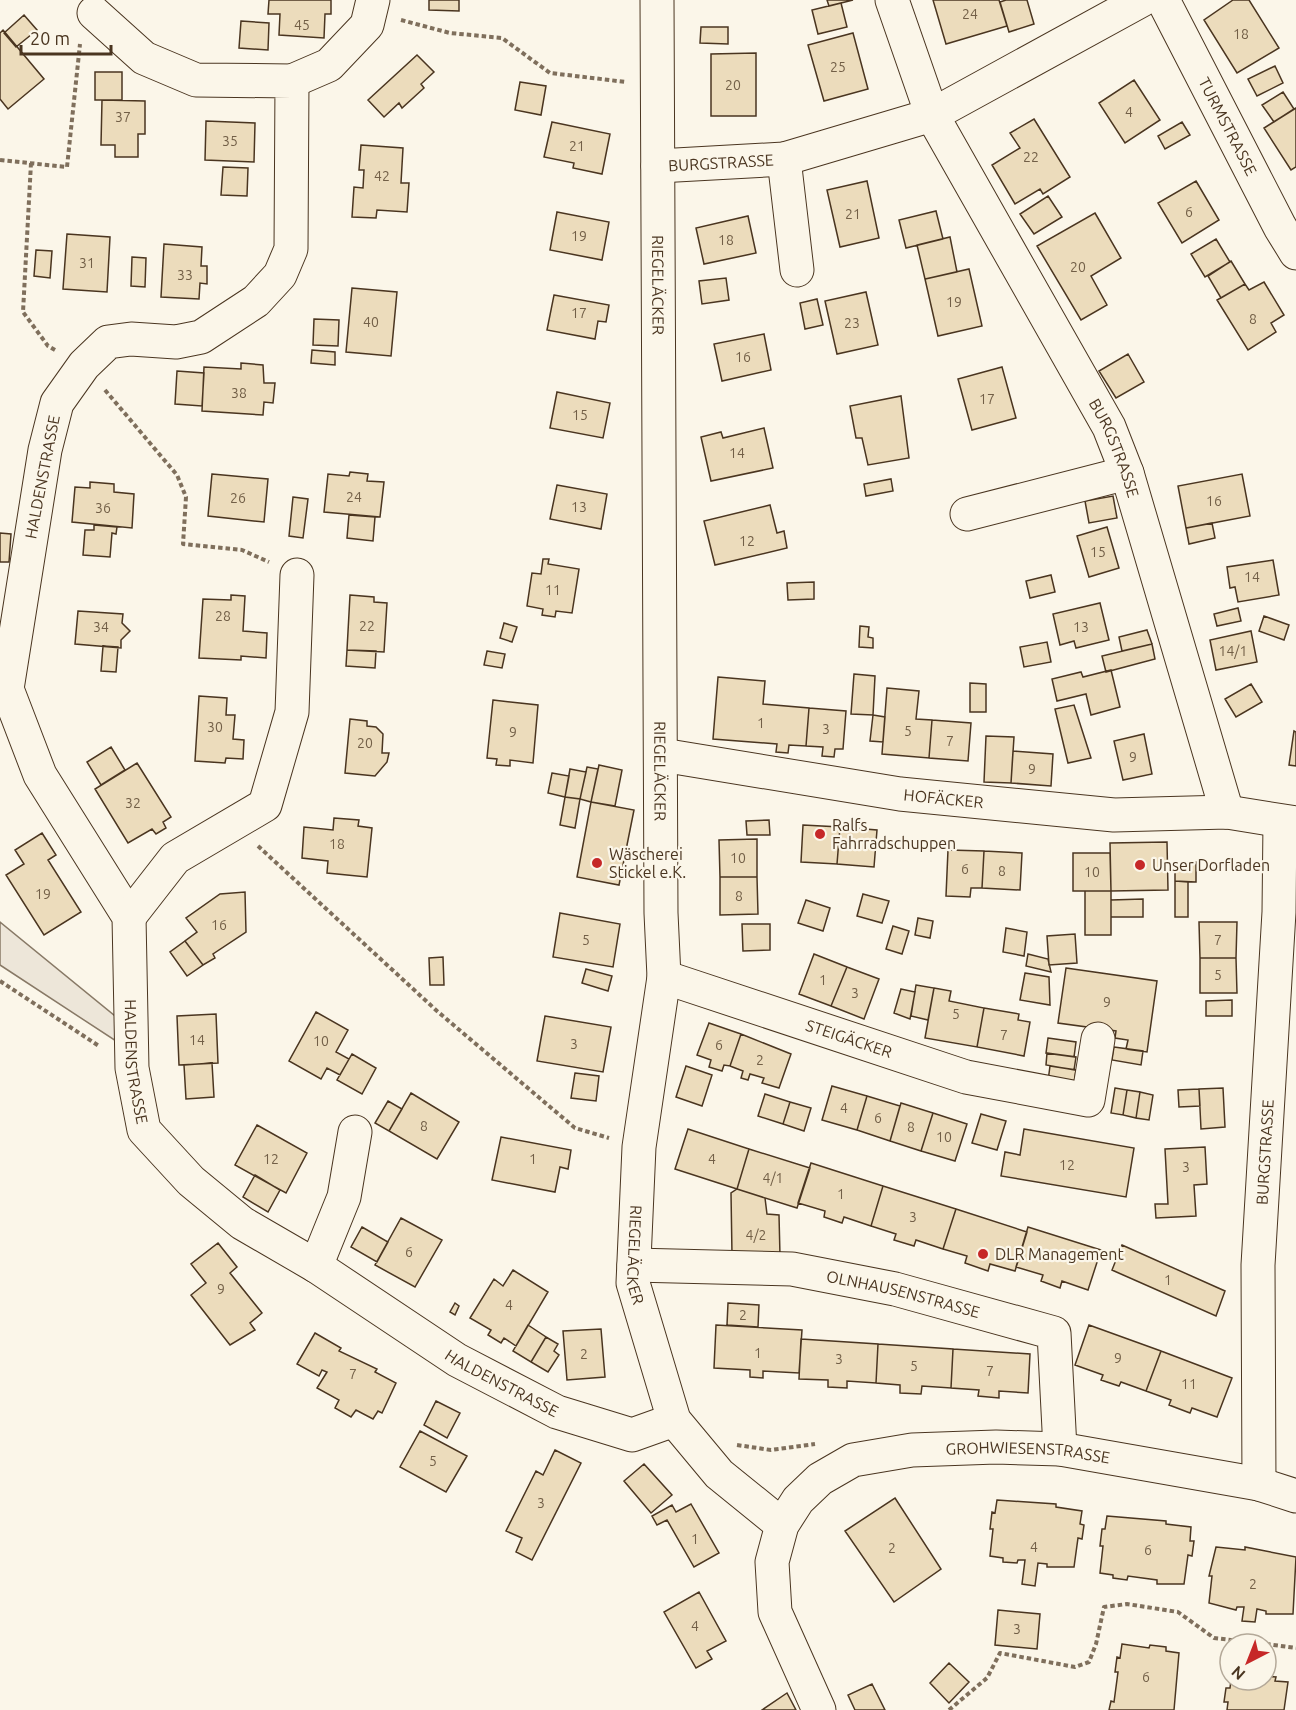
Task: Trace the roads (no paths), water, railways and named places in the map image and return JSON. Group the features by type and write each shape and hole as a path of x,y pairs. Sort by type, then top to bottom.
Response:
{"street":[{"name":"RIEGELÄCKER","path":"657,0 661,913 664,977 639,1148 633,1283 682,1430 719,1474 782,1525"},
{"name":"BURGSTRASSE","path":"892,0 932,115 1109,427 1127,473 1227,812"},
{"path":"932,115 1142,0"},
{"name":"TURMSTRASSE","path":"1163,0 1280,227 1296,253"},
{"path":"94,12 144,58 196,80 292,81 329,65 367,25 371,5"},
{"name":"HALDENSTRASSE","path":"292,81 291,249 280,274 256,301 201,338 176,342 131,339 108,342 84,365 57,403 45,450 7,689 40,775 129,917 132,1068 144,1130 191,1181 242,1223 315,1266 457,1360 556,1412 632,1435 682,1430"},
{"name":"BURGSTRASSE","path":"658,166 784,159 932,115"},
{"name":"BURGSTRASSE","path":"784,159 797,270"},
{"path":"967,514 1127,473"},
{"path":"129,917 176,858 265,805 292,712 297,575"},
{"name":"HOFÄCKER","path":"662,755 900,794 1114,815 1227,812 1288,823"},
{"name":"BURGSTRASSE","path":"1259,1484 1258,1265 1280,912 1288,823"},
{"name":"STEIGÄCKER","path":"664,977 966,1077 1088,1100 1098,1039"},
{"path":"315,1266 344,1197 355,1132"},
{"name":"OLNHAUSENSTRASSE","path":"634,1265 792,1269 895,1288 1054,1333 1060,1449"},
{"name":"GROHWIESENSTRASSE","path":"819,1710 776,1612 772,1562 782,1525 798,1500 820,1479 853,1461 912,1450 996,1447 1060,1449 1259,1484 1296,1496"}],"place":[{"name":"Ralfs Fahrradschuppen","path":"820,834"},
{"name":"Wäscherei Stickel e.K.","path":"597,863"},
{"name":"Unser Dorfladen","path":"1140,865"},
{"name":"DLR Management","path":"983,1254"}]}
